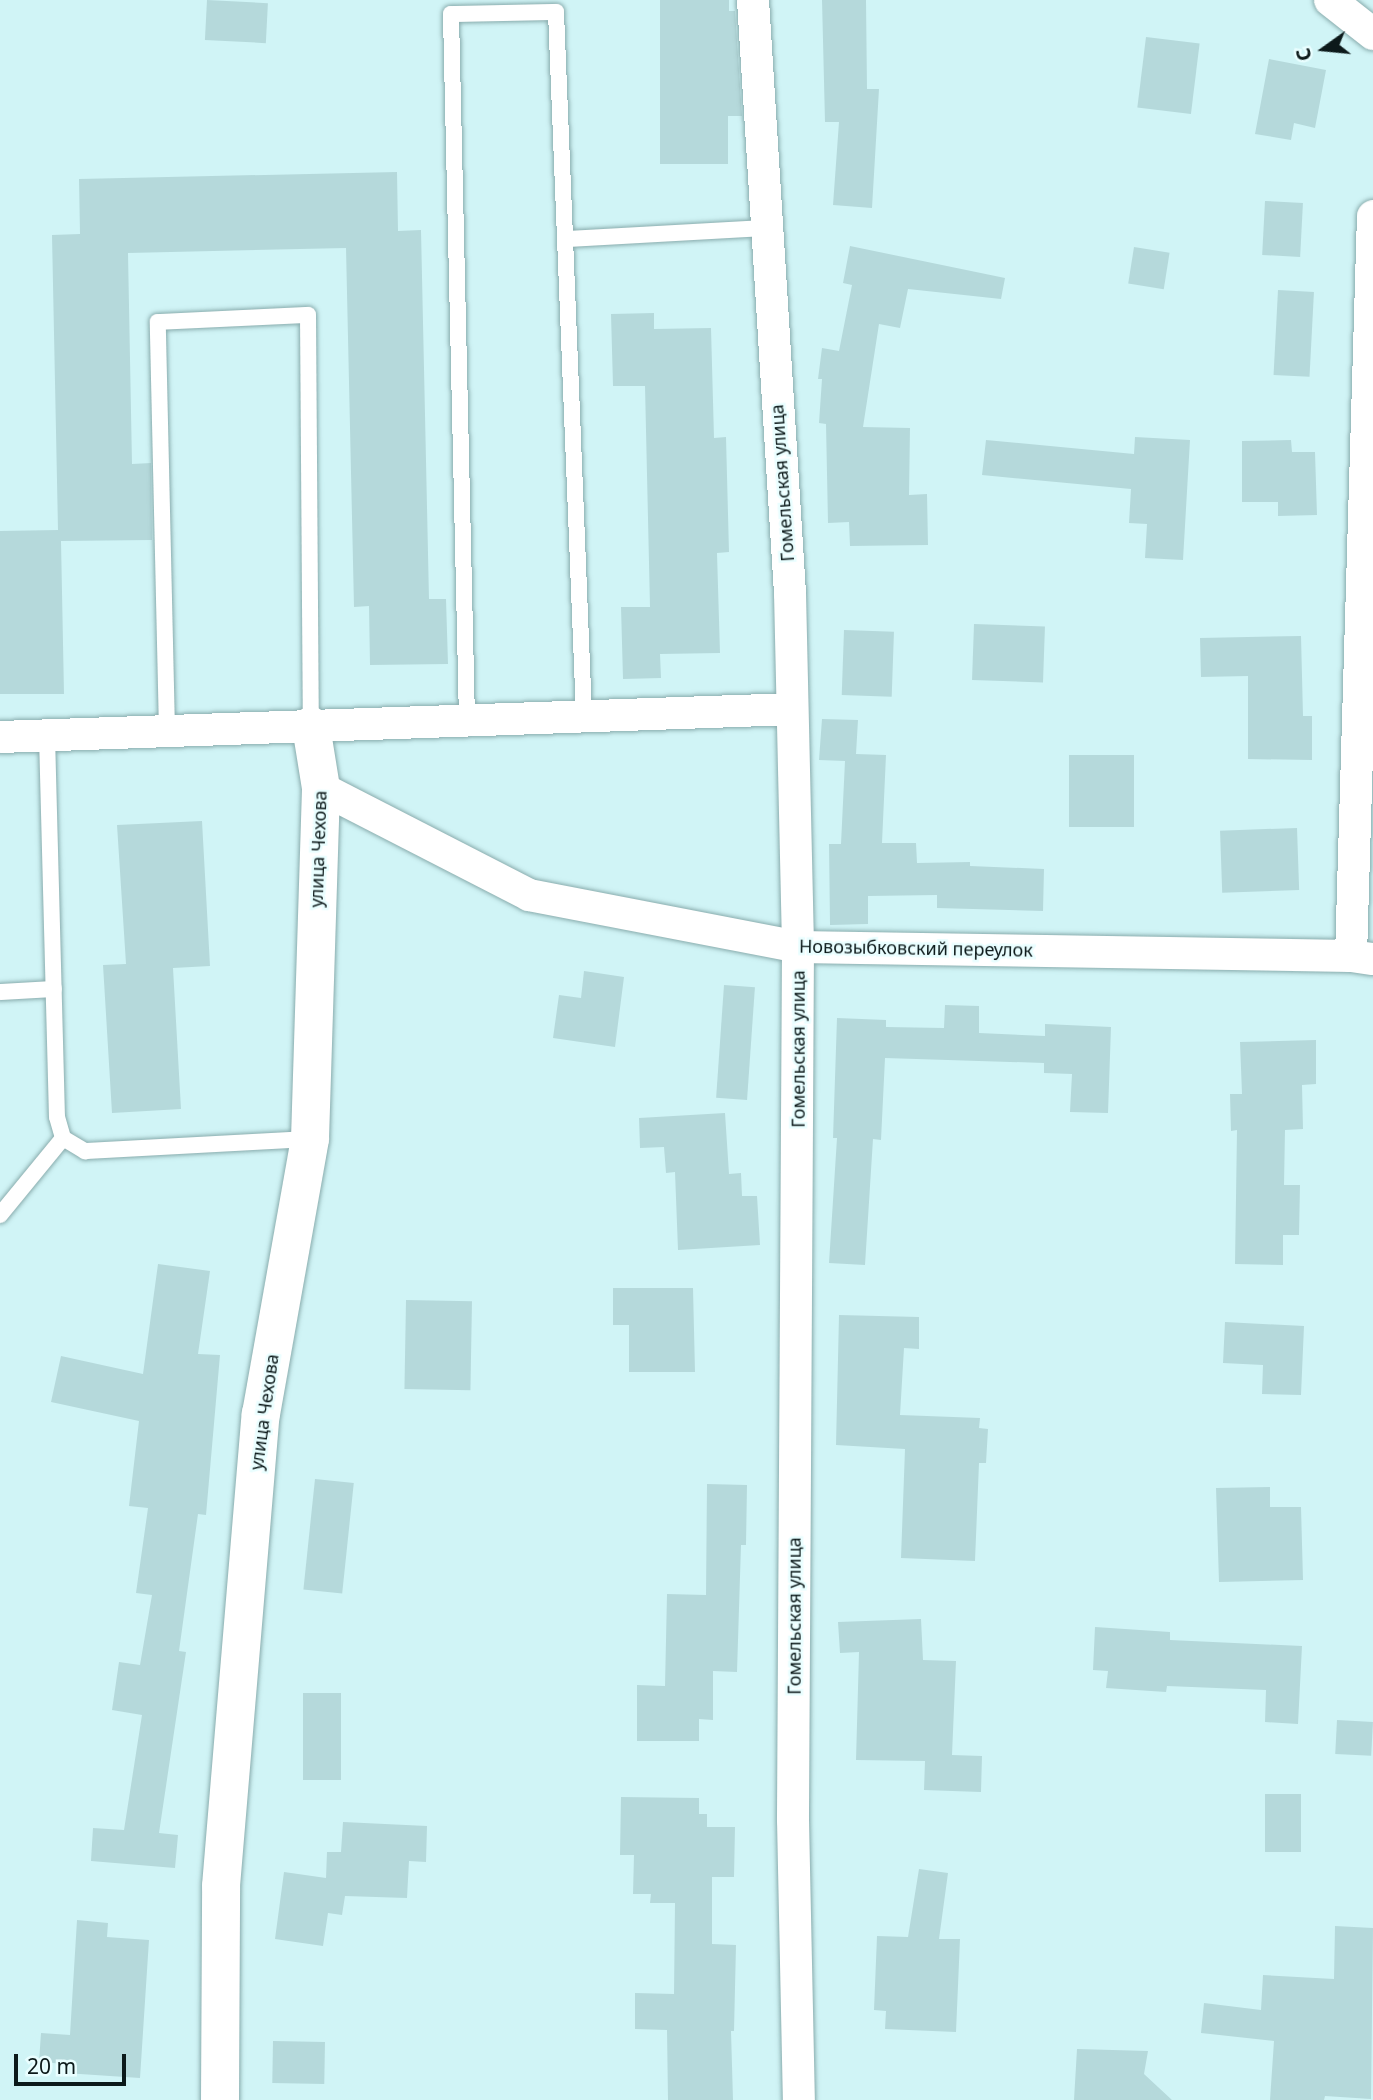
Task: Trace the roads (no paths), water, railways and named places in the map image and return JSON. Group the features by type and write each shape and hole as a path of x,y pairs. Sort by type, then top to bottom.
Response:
{"street":[{"name":"Гомельская улица","path":"752,0 790,593 798,947 793,1820 799,2100"},
{"path":"1330,0 1373,34"},
{"path":"1362,958 1373,216"},
{"path":"0,737 584,714 792,709"},
{"name":"улица Чехова","path":"220,2100 220,1886 261,1414 310,1139 321,788 311,726"},
{"name":"Новозыбковский переулок","path":"321,788 530,895 798,947 1362,958"}],"lane":[{"path":"467,720 451,14 556,12 584,714"},
{"path":"567,239 765,228"},
{"path":"167,731 158,322 308,315 311,726"},
{"path":"47,736 57,1117 64,1138 85,1151 310,1139"},
{"path":"0,992 54,989"},
{"path":"0,1215 64,1138"}]}
